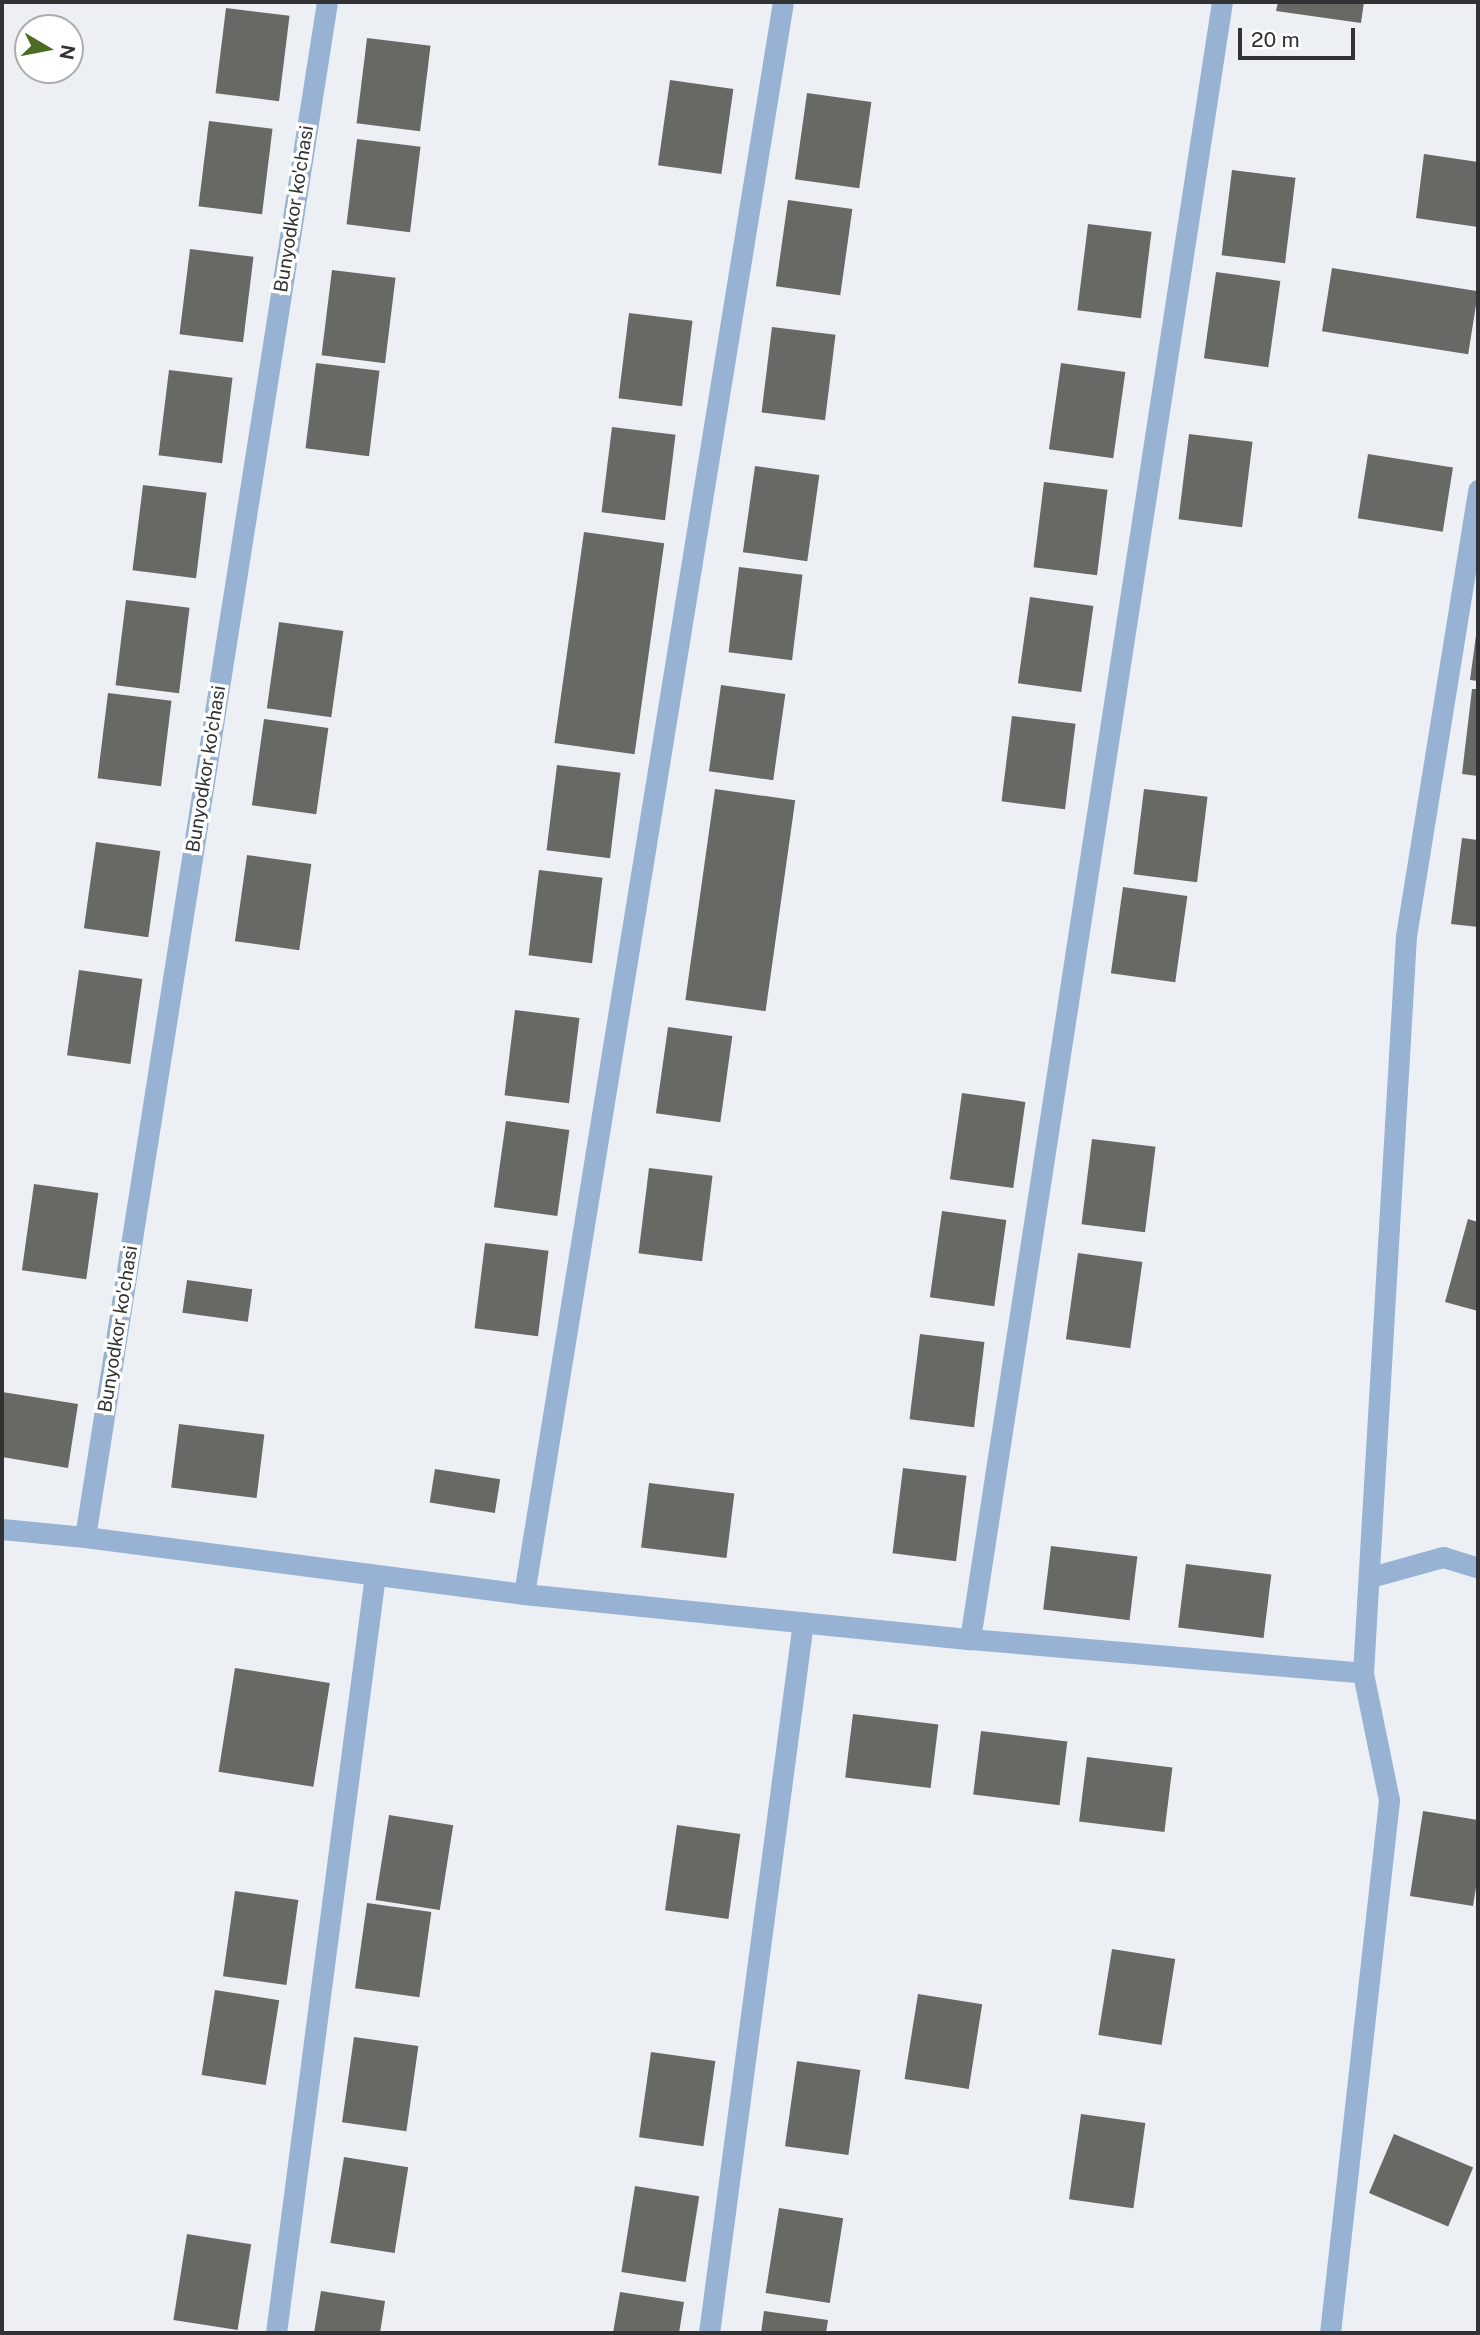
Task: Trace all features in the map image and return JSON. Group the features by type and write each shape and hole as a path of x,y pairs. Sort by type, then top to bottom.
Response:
{"street":[{"name":"Bunyodkor ko'chasi","path":"85,1537 327,2"},
{"path":"524,1594 783,2"},
{"path":"970,1639 1222,2"},
{"path":"1330,2333 1389,1800 1363,1673 1371,1577 1406,936 1478,490"},
{"path":"2,1529 85,1537 524,1594 970,1639 1363,1673"},
{"path":"1371,1577 1443,1557 1478,1568"},
{"path":"276,2333 374,1575"},
{"path":"709,2333 803,1622"}],"building":[{"path":"1278,2 1364,2 1361,23 1276,11"},
{"path":"226,8 290,16 279,101 216,93"},
{"path":"367,38 431,46 420,131 357,123"},
{"path":"670,80 733,89 721,174 658,165"},
{"path":"807,93 871,102 859,188 795,179"},
{"path":"209,121 273,129 262,214 199,206"},
{"path":"357,139 421,147 410,232 347,224"},
{"path":"1424,154 1478,162 1478,227 1416,218"},
{"path":"1232,170 1296,178 1285,263 1222,255"},
{"path":"788,200 852,209 840,295 776,286"},
{"path":"1088,224 1152,232 1141,318 1077,310"},
{"path":"190,249 254,257 243,342 180,334"},
{"path":"1332,268 1478,291 1468,354 1322,331"},
{"path":"332,270 396,278 385,363 322,355"},
{"path":"1216,272 1280,281 1268,367 1204,358"},
{"path":"629,313 693,321 682,406 619,398"},
{"path":"772,327 836,335 825,420 762,412"},
{"path":"316,363 380,371 369,456 306,448"},
{"path":"1061,363 1125,372 1113,458 1049,449"},
{"path":"169,370 233,378 222,463 159,455"},
{"path":"612,427 676,435 665,520 602,512"},
{"path":"1189,434 1253,442 1242,527 1179,519"},
{"path":"1368,454 1453,467 1443,532 1358,518"},
{"path":"755,466 819,475 807,561 743,552"},
{"path":"1044,482 1108,490 1097,575 1034,567"},
{"path":"143,485 207,493 196,578 133,570"},
{"path":"584,532 664,543 635,754 554,743"},
{"path":"739,567 803,575 792,660 729,652"},
{"path":"1030,597 1093,606 1081,692 1018,683"},
{"path":"126,600 190,608 179,693 116,685"},
{"path":"279,622 343,631 331,717 267,708"},
{"path":"1478,628 1478,681 1470,680"},
{"path":"721,685 785,694 773,780 709,771"},
{"path":"1472,689 1478,689 1478,776 1462,774"},
{"path":"108,693 172,701 161,786 98,778"},
{"path":"1012,716 1076,724 1065,809 1002,801"},
{"path":"264,719 328,728 316,814 252,805"},
{"path":"557,765 621,773 610,858 547,850"},
{"path":"715,789 795,800 766,1011 685,1000"},
{"path":"1144,789 1208,797 1197,882 1134,874"},
{"path":"1462,838 1478,840 1478,927 1451,924"},
{"path":"96,842 160,851 148,937 84,928"},
{"path":"247,855 311,864 299,950 235,941"},
{"path":"539,870 603,878 592,963 529,955"},
{"path":"1123,887 1187,896 1175,982 1111,973"},
{"path":"79,970 142,979 130,1064 67,1055"},
{"path":"515,1010 580,1018 569,1103 505,1095"},
{"path":"668,1027 732,1036 720,1122 656,1113"},
{"path":"962,1093 1025,1102 1013,1188 950,1179"},
{"path":"506,1121 569,1130 557,1216 494,1207"},
{"path":"1092,1139 1156,1147 1145,1232 1082,1224"},
{"path":"649,1168 713,1176 702,1261 639,1253"},
{"path":"34,1184 98,1193 86,1279 22,1270"},
{"path":"942,1211 1006,1220 994,1306 930,1297"},
{"path":"1468,1219 1478,1222 1478,1311 1445,1302"},
{"path":"485,1243 549,1251 538,1336 475,1328"},
{"path":"1078,1253 1142,1262 1130,1348 1066,1339"},
{"path":"187,1280 252,1289 248,1322 182,1313"},
{"path":"920,1334 985,1342 974,1427 910,1419"},
{"path":"2,1392 78,1404 68,1468 2,1457"},
{"path":"179,1424 264,1434 257,1498 171,1488"},
{"path":"903,1468 967,1476 956,1561 893,1553"},
{"path":"435,1469 500,1479 495,1513 430,1503"},
{"path":"649,1483 734,1493 726,1558 641,1548"},
{"path":"1051,1546 1137,1557 1130,1620 1043,1610"},
{"path":"1186,1564 1271,1574 1264,1638 1178,1628"},
{"path":"235,1668 330,1683 313,1787 219,1772"},
{"path":"853,1714 938,1724 931,1788 845,1778"},
{"path":"981,1731 1067,1742 1060,1805 973,1795"},
{"path":"1087,1757 1172,1767 1164,1832 1079,1822"},
{"path":"1423,1811 1478,1820 1478,1875 1473,1906 1410,1896"},
{"path":"389,1815 453,1825 440,1910 376,1900"},
{"path":"677,1825 740,1834 728,1919 665,1910"},
{"path":"235,1891 298,1900 286,1985 223,1976"},
{"path":"367,1903 431,1912 419,1997 355,1988"},
{"path":"1112,1949 1175,1959 1162,2045 1098,2035"},
{"path":"215,1990 279,2000 266,2085 202,2075"},
{"path":"918,1994 982,2004 969,2089 905,2079"},
{"path":"354,2037 418,2046 406,2131 342,2122"},
{"path":"651,2052 715,2061 703,2146 639,2137"},
{"path":"797,2061 860,2070 848,2155 785,2146"},
{"path":"1081,2114 1145,2123 1133,2208 1069,2199"},
{"path":"1394,2134 1473,2168 1448,2227 1369,2193"},
{"path":"344,2157 408,2167 395,2253 330,2243"},
{"path":"635,2186 699,2196 686,2282 621,2272"},
{"path":"779,2208 843,2218 830,2303 766,2293"},
{"path":"187,2234 251,2244 238,2330 173,2320"},
{"path":"321,2291 385,2301 380,2333 314,2333"},
{"path":"620,2292 684,2302 679,2333 613,2333"},
{"path":"764,2311 828,2320 826,2333 761,2333"}]}
